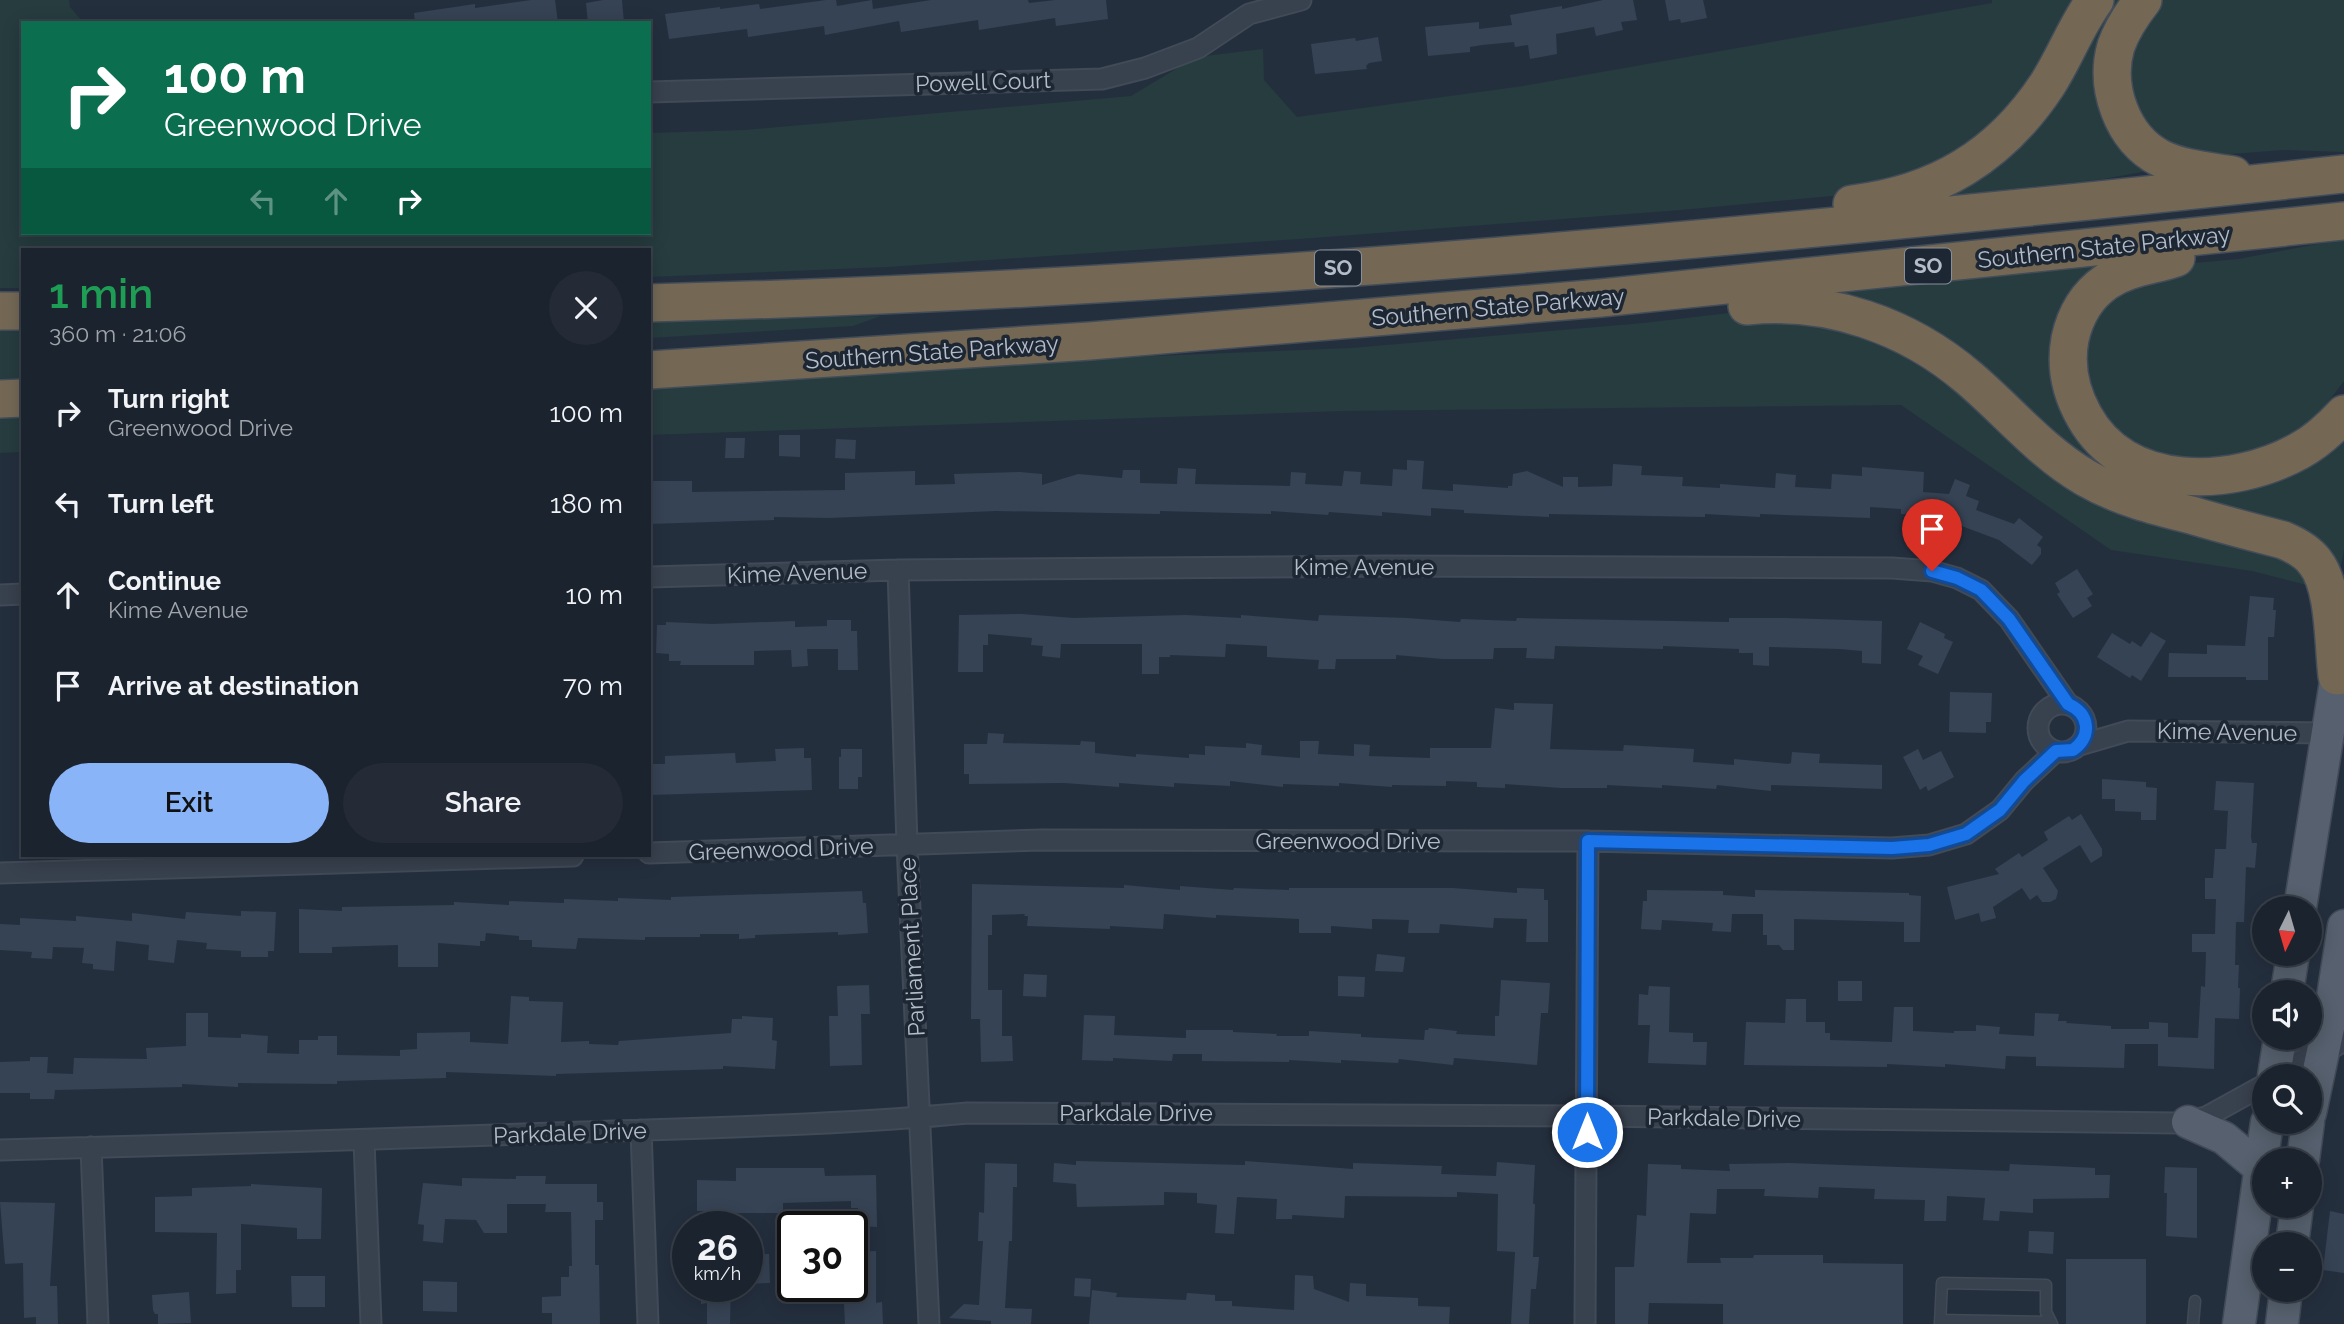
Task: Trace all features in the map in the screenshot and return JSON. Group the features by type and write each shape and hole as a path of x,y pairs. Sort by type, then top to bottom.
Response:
{"highway":[{"path":"1704,239 1809,209 1876,201 1906,194 1933,185 1964,169 1998,142 2031,107 2058,66 2095,0"},
{"path":"2143,0 2122,33 2113,60 2116,102 2129,129 2149,151 2168,161 2189,168 2272,182"},
{"name":"Southern State Parkway","path":"651,303 900,293 1413,263 1923,219 2344,174"},
{"name":"Southern State Parkway","path":"651,370 1078,342 1601,298 2344,221"},
{"path":"2254,230 2166,261 2127,271 2097,289 2078,313 2069,348 2071,384 2080,409 2096,434 2116,453 2156,471 2188,476 2238,473 2271,464 2302,450 2344,414"},
{"path":"1601,298 1817,307 1853,315 1911,339 1954,366 2050,453 2097,484 2138,502 2283,540 2308,554 2318,565 2328,593 2337,676"},
{"path":"0,311 21,311"},
{"path":"0,399 21,398"}],"main road":[{"path":"2302,896 2344,635"},
{"path":"2322,1077 2333,1044 2344,926"},
{"path":"2189,1122 2224,1138 2252,1161"},
{"path":"2239,1324 2253,1218"},
{"path":"2282,1324 2285,1302"}],"street":[{"name":"Powell Court","path":"651,92 1102,79 1145,68 1198,48 1249,14 1301,0"},
{"name":"Kime Avenue","path":"651,577 898,570 1386,566 1892,568 1932,571 1957,578 1981,590 2009,619 2038,663 2075,709 2128,731"},
{"name":"Parliament Place","path":"898,570 907,844 929,1324"},
{"path":"0,595 21,594"},
{"name":"Kime Avenue","path":"2038,663 2045,710"},
{"path":"2060,703 2075,709 2087,730 2080,745 2073,750 2056,751 2042,742 2038,734 2040,717 2045,710 2060,703"},
{"name":"Kime Avenue","path":"2080,745 2128,731 2327,733"},
{"name":"Greenwood Drive","path":"2024,781 2038,734"},
{"name":"Greenwood Drive","path":"651,853 1042,840 1588,841 1892,848 1929,845 1966,834 2000,810 2024,781 2056,751"},
{"path":"1585,1324 1588,841"},
{"path":"0,873 539,857"},
{"path":"2300,1064 2333,1044"},
{"name":"Parkdale Drive","path":"0,1150 364,1141 876,1121 968,1113 2189,1122 2218,1112 2252,1093"},
{"path":"641,1130 648,1324"},
{"path":"364,1141 371,1324"},
{"path":"91,1147 97,1324"}],"lane":[{"path":"1942,1283 2046,1285 2046,1312 2052,1323 1940,1322 1942,1283"},
{"path":"2193,1324 2195,1301"}],"green space":[{"path":"0,0 69,0 70,7 82,21 21,21 21,235 651,235 651,133 745,130 1131,96 1196,57 1263,49 1264,80 1297,117 1523,86 1992,3 1992,0 2082,0 2056,47 2000,121 1953,159 1853,194 1313,238 887,267 651,277 651,248 21,248 21,288 0,288"},
{"path":"2103,0 2130,0 2109,35 2152,170 2104,179 1937,197"},
{"path":"2156,0 2344,0 2344,152 2284,150 2217,155 2178,153 2145,134 2126,100 2129,39"},
{"path":"2344,239 2344,381 2325,406 2329,413 2264,455 2211,466 2126,445 2097,416 2080,374 2094,304 2151,267 2238,259"},
{"path":"2104,262 2059,380 2174,484 2338,434 2341,443 2344,443 2344,549 2338,582 2129,486 1844,300 1845,292 1865,287"},
{"path":"1772,308 1898,344 2061,475 2287,549 2315,587 2252,571 2111,550 1901,405 1343,411 651,435 651,386 1103,358 1351,348 1643,323"},
{"path":"881,316 853,326 651,338 651,320"},
{"path":"0,326 21,326 21,378 0,379"},
{"path":"21,411 21,452 0,453 0,412"}],"building":[{"path":"531,0 555,0 558,21 415,21 414,13 475,4 475,8"},
{"path":"622,0 624,21 588,21 586,3"},
{"path":"836,0 837,6 872,0 873,9 931,0 1028,0 1029,3 1106,0 1108,19 1056,26 1055,18 979,30 978,20 901,32 899,21 825,35 824,26 748,37 747,29 669,39 665,14 759,4 760,9"},
{"path":"1603,0 1633,0 1637,20 1621,22 1623,30 1596,36 1594,27 1556,34 1557,54 1530,59 1528,45 1515,47 1514,42 1470,47 1470,52 1428,56 1425,27 1479,22 1479,29 1512,25 1510,15 1562,6 1562,9"},
{"path":"1665,0 1703,0 1707,18 1681,23 1680,19 1669,21"},
{"path":"1378,37 1382,61 1369,63 1367,69 1315,74 1311,44"},
{"path":"779,435 800,435 800,457 779,456"},
{"path":"726,438 745,438 744,458 725,458"},
{"path":"836,439 856,440 855,459 835,458"},
{"path":"1407,460 1424,461 1422,489 1453,491 1453,484 1508,488 1512,486 1513,474 1527,471 1563,487 1563,477 1578,477 1578,487 1612,486 1613,464 1642,466 1641,475 1683,477 1682,486 1720,488 1720,484 1775,488 1776,473 1796,475 1795,487 1831,489 1832,474 1862,476 1862,467 1924,472 1923,492 1949,494 1955,479 1970,485 1966,496 1979,501 1976,510 2014,524 2019,518 2043,537 2037,545 2041,548 2041,554 2032,565 1999,540 1951,522 1953,517 1901,514 1901,509 1870,507 1870,518 1760,514 1760,517 1705,514 1705,517 1549,514 1549,517 1464,513 1464,510 1431,508 1431,516 1382,512 1382,516 1271,511 1271,514 1160,511 1160,514 996,511 829,518 774,517 774,520 651,524 651,481 692,481 692,492 845,490 845,473 915,471 915,485 955,484 954,474 1020,472 1042,474 1042,485 1078,474 1122,478 1123,470 1140,470 1140,483 1177,484 1178,468 1196,469 1195,484 1290,486 1291,472 1306,473 1305,484 1342,486 1344,471 1361,472 1360,484 1392,486 1393,469 1407,470"},
{"path":"2077,569 2093,594 2087,598 2092,606 2073,618 2057,594 2060,592 2055,583"},
{"path":"2250,596 2274,598 2274,637 2268,637 2268,680 2246,680 2246,677 2168,677 2169,653 2207,654 2207,645 2245,646"},
{"path":"1022,614 1074,618 1186,615 1241,618 1241,615 1318,621 1319,615 1460,622 1461,619 1516,621 1517,618 1729,622 1729,618 1882,621 1881,664 1862,663 1862,651 1840,649 1769,647 1769,666 1753,665 1753,653 1739,653 1739,649 1555,646 1554,659 1526,658 1527,648 1494,648 1493,659 1396,655 1396,659 1336,659 1335,669 1318,669 1319,660 1267,657 1267,646 1226,644 1225,657 1159,657 1159,674 1142,674 1142,644 1061,644 1060,658 1042,656 1043,646 1031,645 1032,638 988,634 988,645 983,645 983,672 958,672 959,615"},
{"path":"827,620 851,620 851,631 857,631 858,670 838,670 838,649 807,649 808,666 792,667 791,650 754,651 754,665 680,665 681,661 669,661 669,654 656,653 657,625 666,625 666,622 712,624 795,621 795,627 827,626"},
{"path":"1920,622 1945,634 1944,638 1953,642 1938,674 1918,665 1923,656 1907,649"},
{"path":"2151,632 2166,641 2141,681 2132,675 2130,678 2097,657 2112,633 2141,647"},
{"path":"1950,692 1992,693 1991,722 1986,722 1986,733 1949,732"},
{"path":"1514,703 1553,704 1550,749 1623,751 1624,745 1694,749 1693,762 1734,765 1734,759 1788,764 1791,763 1792,752 1820,754 1819,763 1882,765 1882,789 1771,785 1771,791 1717,785 1716,789 1662,785 1662,788 1607,785 1607,788 1561,788 1505,784 1505,788 1477,787 1477,782 1446,781 1446,786 1392,787 1339,783 1339,786 1283,784 1283,787 1230,781 1230,786 1174,783 1174,787 1119,783 1119,787 1064,783 969,784 969,774 964,774 964,744 987,744 988,733 1004,734 1003,743 1080,745 1081,741 1095,742 1095,753 1136,757 1136,754 1189,758 1189,754 1205,755 1205,746 1246,748 1246,743 1262,745 1261,755 1300,758 1300,741 1319,741 1318,754 1354,756 1354,744 1370,745 1369,756 1430,758 1430,748 1491,748 1495,708 1514,710"},
{"path":"804,748 804,758 811,758 812,790 651,795 651,764 665,764 665,756 735,753 736,763 776,761 775,749"},
{"path":"841,749 862,749 862,777 858,777 858,789 839,789"},
{"path":"1918,749 1923,760 1941,751 1954,777 1928,791 1926,786 1920,790 1903,757"},
{"path":"2102,779 2146,782 2146,787 2157,788 2156,820 2141,820 2141,812 2115,811 2115,799 2102,799"},
{"path":"2216,781 2254,783 2251,837 2252,843 2257,843 2255,868 2246,867 2244,922 2236,922 2235,965 2239,965 2239,1019 2215,1018 2214,1069 2158,1066 2158,1044 2125,1044 2124,1068 2036,1066 2036,1057 2006,1056 2005,1069 1945,1064 1945,1067 1887,1064 1887,1067 1744,1065 1746,1022 1785,1023 1786,999 1806,999 1806,1022 1825,1022 1825,1033 1830,1033 1830,1040 1892,1042 1894,1007 1913,1007 1913,1031 1976,1031 1976,1025 2000,1027 1999,1034 2034,1036 2035,1013 2059,1014 2058,1021 2111,1026 2111,1029 2149,1029 2149,1022 2168,1023 2168,1037 2198,1038 2201,986 2205,987 2206,952 2192,952 2192,934 2215,934 2216,899 2205,899 2205,878 2213,878 2215,849 2226,849 2228,811 2214,810"},
{"path":"2081,814 2102,849 2102,856 2091,863 2080,845 2043,868 2058,891 2056,899 2042,902 2037,895 2030,900 2022,888 1993,907 1996,918 1981,922 1979,913 1955,920 1947,887 1999,874 1995,869 2019,853 2022,857 2048,840 2044,832 2069,816 2072,820"},
{"path":"972,884 1124,888 1124,885 1180,890 1180,886 1233,890 1453,888 1517,893 1517,888 1544,889 1544,900 1548,900 1548,942 1526,942 1527,919 1494,918 1493,928 1440,924 1439,933 1408,933 1409,920 1372,919 1372,929 1331,926 1331,933 1299,933 1299,919 1164,914 1163,929 1110,926 1110,929 1027,926 1028,916 1024,916 1025,914 992,915 992,935 988,935 988,990 1002,990 1002,1036 1012,1036 1013,1061 981,1062 980,1019 971,1019"},
{"path":"1647,890 1723,891 1723,895 1755,897 1755,890 1909,893 1921,896 1920,942 1904,942 1904,922 1794,919 1794,950 1783,950 1779,945 1767,945 1767,935 1763,935 1763,914 1732,914 1731,932 1712,931 1713,923 1662,920 1661,930 1641,929 1643,901 1647,901"},
{"path":"862,891 863,903 866,903 868,933 755,935 755,938 739,939 739,934 645,937 645,940 578,938 576,949 532,947 532,940 519,940 519,936 486,933 485,941 480,941 480,946 438,943 438,967 398,967 398,945 332,947 332,953 299,953 299,909 342,911 342,907 454,905 454,902 509,905 509,901 564,903 564,899 671,900 671,897"},
{"path":"241,911 276,912 274,951 268,951 268,957 241,957 241,951 206,949 207,943 177,940 174,963 148,960 149,945 116,941 114,971 93,969 93,964 82,963 84,948 53,947 52,959 31,958 32,952 0,950 0,924 20,925 20,918 76,921 76,916 132,921 132,913 185,919 186,912 241,916"},
{"path":"1377,954 1405,957 1403,972 1375,971"},
{"path":"1024,974 1047,975 1046,997 1023,996"},
{"path":"1338,976 1365,977 1364,997 1338,996"},
{"path":"1501,980 1550,983 1548,1013 1541,1013 1537,1065 1454,1058 1453,1065 1399,1059 1398,1063 1341,1060 1341,1063 1289,1060 1202,1061 1202,1054 1173,1054 1172,1061 1113,1058 1113,1061 1082,1060 1084,1015 1115,1016 1114,1035 1186,1038 1186,1030 1233,1030 1277,1034 1276,1036 1309,1036 1309,1031 1424,1040 1425,1030 1429,1028 1457,1031 1456,1034 1495,1036 1495,1016 1499,1016"},
{"path":"1838,981 1862,981 1862,1001 1838,1001"},
{"path":"869,985 870,1014 861,1014 862,1065 830,1066 829,1016 838,1016 837,986"},
{"path":"1649,986 1670,987 1669,1032 1693,1033 1693,1042 1707,1042 1706,1065 1648,1063 1650,1025 1638,1025 1639,994 1648,995"},
{"path":"511,996 529,997 529,1001 563,1002 561,1042 589,1041 589,1044 618,1045 619,1041 731,1033 732,1019 742,1019 742,1016 773,1018 772,1040 777,1041 775,1069 723,1066 723,1069 556,1076 446,1072 446,1078 337,1081 337,1084 238,1083 238,1087 182,1084 182,1087 55,1090 54,1099 30,1099 30,1093 0,1093 0,1062 30,1061 30,1057 48,1057 47,1073 73,1074 74,1058 147,1059 146,1048 186,1046 186,1013 208,1013 208,1037 241,1038 241,1034 268,1036 267,1053 299,1054 299,1040 318,1040 318,1036 337,1036 337,1055 400,1056 400,1050 417,1049 417,1033 470,1032 470,1042 508,1044"},
{"path":"1076,1161 1245,1165 1245,1161 1353,1169 1353,1163 1442,1166 1441,1174 1496,1176 1497,1162 1535,1165 1533,1257 1539,1257 1536,1289 1531,1289 1529,1324 1511,1324 1515,1252 1497,1251 1498,1194 1457,1192 1457,1197 1345,1196 1344,1218 1292,1215 1292,1219 1276,1219 1277,1199 1237,1197 1234,1234 1215,1233 1217,1205 1197,1203 1197,1193 1164,1192 1164,1205 1077,1207 1076,1184 1053,1182 1054,1163 1076,1165"},
{"path":"985,1163 1017,1164 1005,1308 1032,1309 1031,1324 991,1324 991,1321 949,1318 964,1304 979,1305 983,1241 978,1241 979,1212 984,1213"},
{"path":"1788,1163 2009,1171 2010,1164 2095,1168 2095,1175 2110,1175 2109,1198 2033,1199 2033,1213 2000,1211 1999,1221 1983,1220 1985,1198 1947,1196 1946,1221 1924,1221 1925,1200 1874,1199 1875,1189 1819,1187 1818,1198 1764,1196 1765,1189 1717,1189 1716,1214 1690,1213 1687,1263 1721,1263 1720,1258 1753,1258 1754,1255 1823,1255 1823,1263 1903,1264 1903,1324 1723,1324 1723,1304 1649,1303 1648,1324 1615,1324 1615,1267 1634,1267 1637,1215 1646,1216 1648,1164 1681,1165 1681,1169 1730,1171 1729,1164"},
{"path":"2165,1167 2197,1168 2197,1238 2166,1236"},
{"path":"736,1168 824,1168 825,1176 876,1175 877,1227 868,1227 868,1211 851,1208 851,1201 783,1203 783,1211 777,1213 697,1211 697,1180 736,1181"},
{"path":"516,1176 546,1176 545,1184 597,1184 597,1202 603,1202 603,1220 595,1220 595,1265 599,1265 600,1324 552,1324 552,1313 542,1313 542,1297 561,1296 561,1277 569,1277 569,1266 572,1266 571,1212 545,1212 546,1204 507,1204 507,1233 484,1233 476,1220 445,1219 443,1243 423,1241 424,1225 418,1224 423,1183 462,1186 462,1178 516,1179"},
{"path":"251,1184 322,1188 321,1239 297,1239 297,1228 241,1224 241,1270 236,1270 236,1293 216,1294 217,1233 155,1232 155,1197 192,1196 192,1188"},
{"path":"0,1202 55,1203 50,1286 57,1286 58,1324 36,1324 36,1317 24,1318 23,1263 5,1264"},
{"path":"2330,1211 2344,1214 2344,1273 2323,1270"},
{"path":"2029,1231 2054,1232 2053,1254 2028,1252"},
{"path":"868,1251 876,1251 876,1303 882,1302 883,1324 845,1324 844,1304 868,1302"},
{"path":"763,1254 769,1254 770,1283 763,1283"},
{"path":"2066,1259 2146,1259 2146,1324 2066,1324"},
{"path":"1295,1275 1313,1276 1314,1289 1349,1302 1350,1283 1366,1284 1366,1296 1418,1298 1418,1306 1450,1307 1449,1324 1089,1324 1092,1290 1117,1293 1116,1297 1186,1300 1187,1293 1215,1295 1215,1301 1232,1301 1232,1306 1294,1310"},
{"path":"291,1276 325,1276 325,1307 292,1307"},
{"path":"1075,1278 1091,1279 1090,1297 1074,1296"},
{"path":"423,1281 457,1282 457,1312 423,1311"},
{"path":"189,1292 191,1323 158,1324 152,1295"},
{"path":"701,1302 731,1302 730,1324 707,1324 707,1303"}],"route":[{"path":"1587,1132 1588,841 1892,848 1929,845 1966,834 2000,810 2024,781 2056,751 2073,750 2085,738 2086,721 2082,713 2068,704 2009,619 1981,590 1957,578 1932,571"}]}
